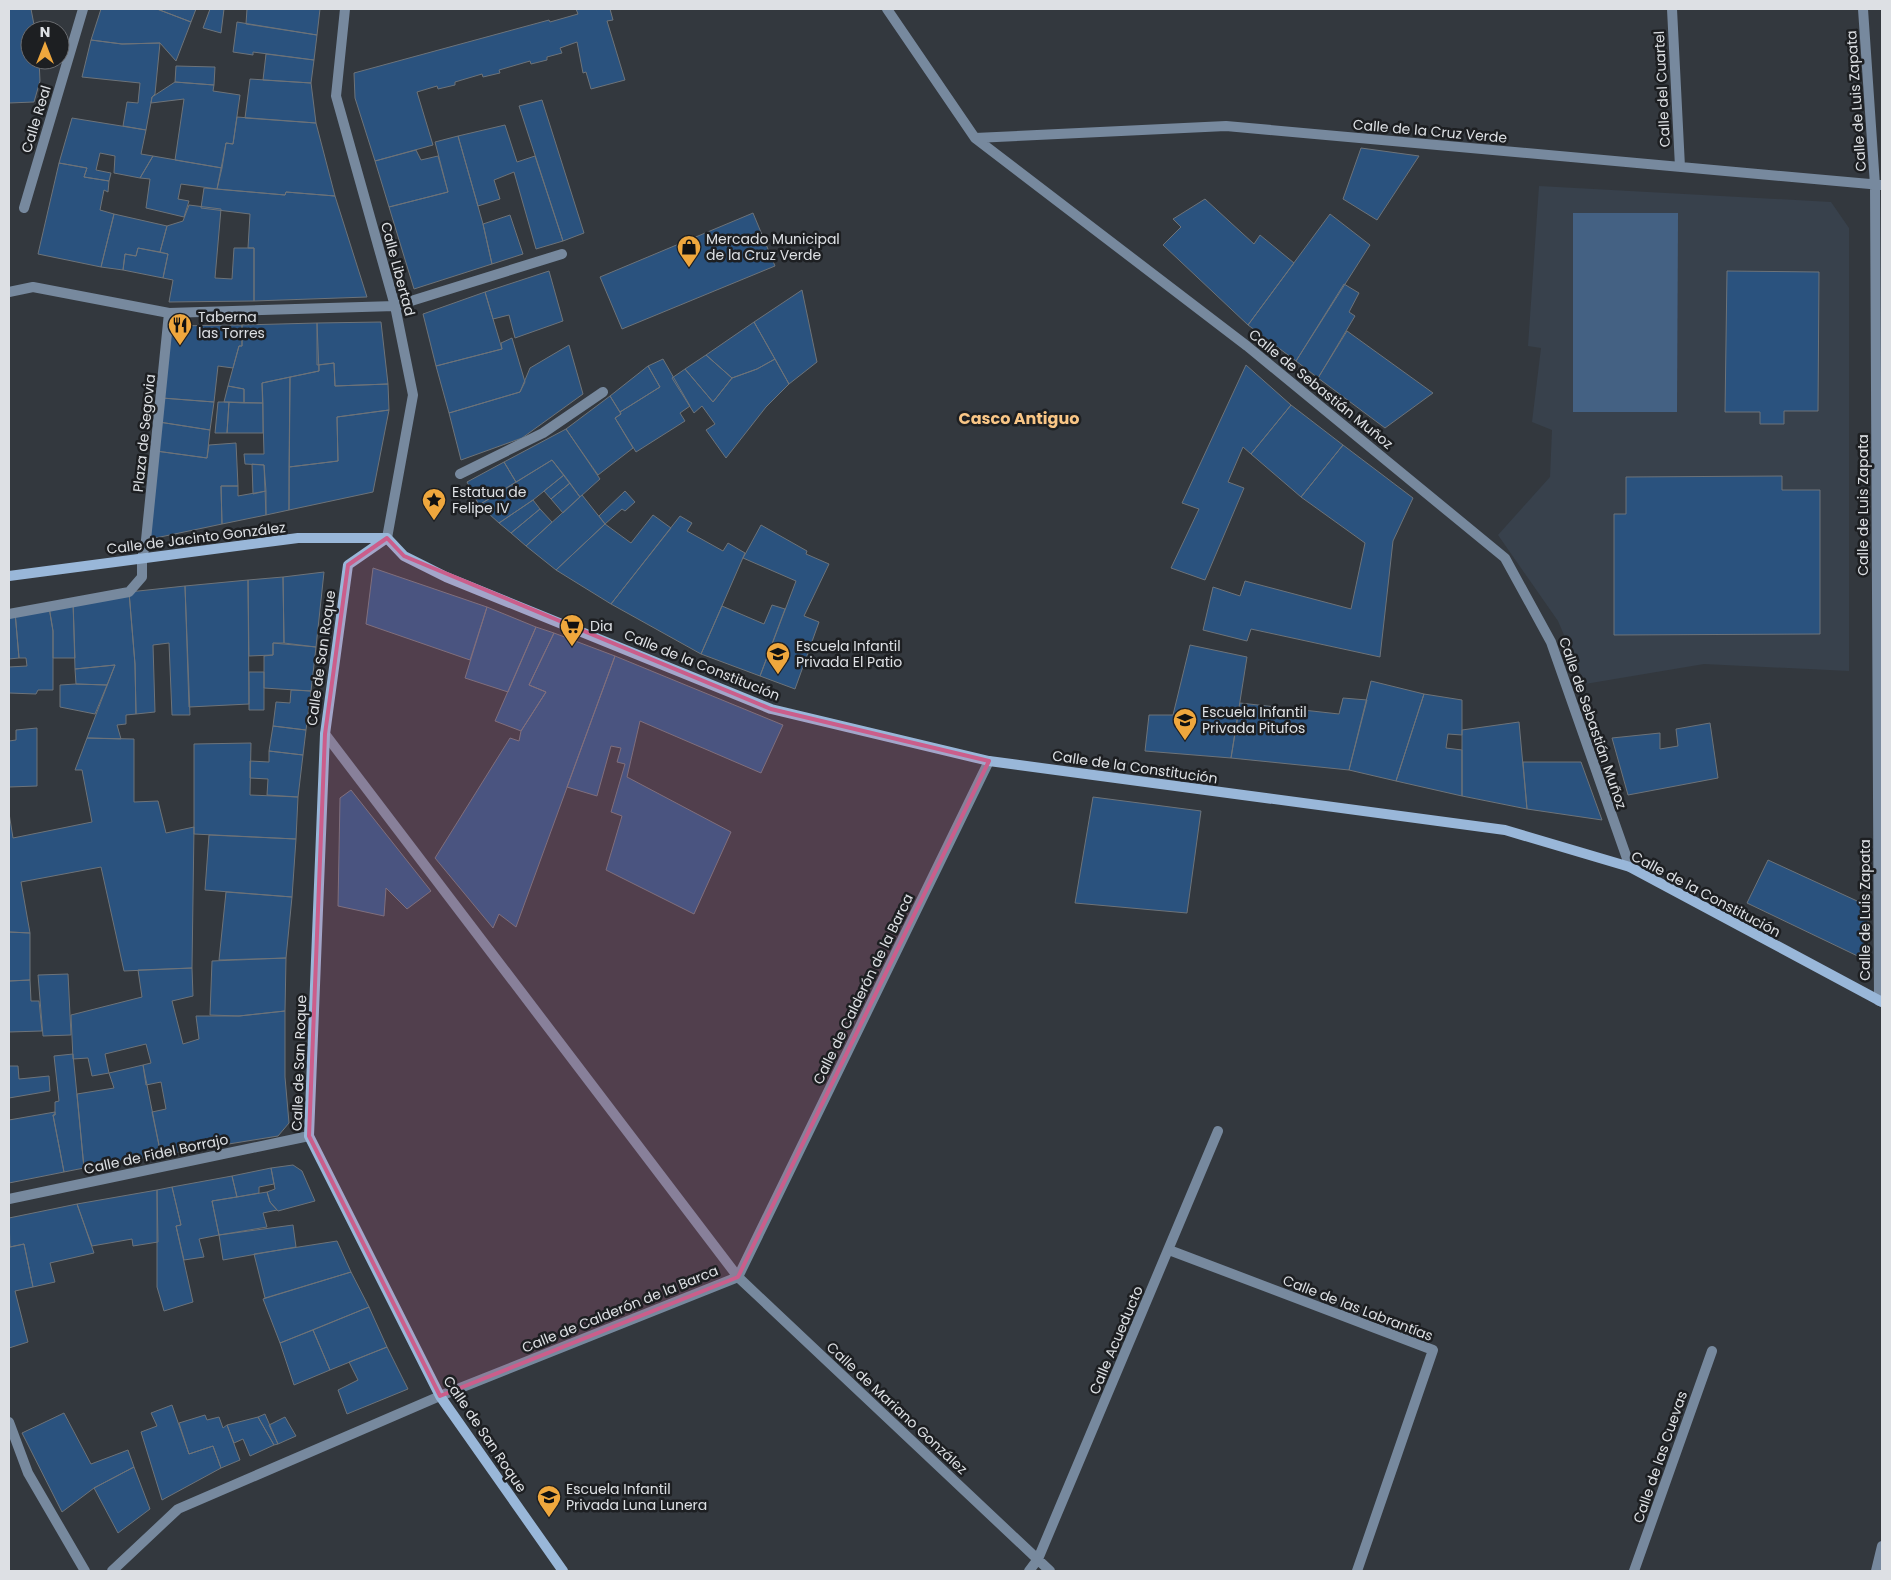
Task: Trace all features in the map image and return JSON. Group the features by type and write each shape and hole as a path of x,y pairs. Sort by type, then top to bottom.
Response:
{"street":[{"name":"Calle Real","path":"24,208 83,9"},
{"name":"Calle Libertad","path":"345,9 336,96 395,306 413,394 387,538"},
{"name":"Calle de Sebastián Muñoz","path":"887,9 974,138 1247,346 1504,558 1551,642 1630,867"},
{"name":"Calle del Cuartel","path":"1672,9 1680,167"},
{"name":"Calle de Luis Zapata","path":"1863,9 1879,185 1881,1001"},
{"name":"Calle de la Cruz Verde","path":"974,138 1226,126 1879,185"},
{"path":"9,292 33,287 169,313 395,306 562,254"},
{"name":"Plaza de Segovia","path":"9,614 129,592 142,577 142,559 146,540 169,313"},
{"path":"460,474 543,433 603,392"},
{"name":"Calle de Jacinto González","path":"9,576 298,538 387,538"},
{"name":"Calle de la Constitución","path":"387,538 404,556 446,577 771,709 989,761 1505,830 1630,867 1881,1001"},
{"name":"Calle de San Roque","path":"387,538 348,565 325,734 309,1136 440,1396 563,1571"},
{"name":"Calle de Mariano González","path":"325,734 738,1277 1050,1571"},
{"name":"Calle de Calderón de la Barca","path":"112,1571 178,1509 440,1396 738,1277 989,761"},
{"name":"Calle Acueducto","path":"1038,1559 1218,1131"},
{"name":"Calle de Fidel Borrajo","path":"9,1199 309,1136"},
{"name":"Calle de las Labrantías","path":"1169,1250 1433,1350 1357,1571"},
{"name":"Calle de las Cuevas","path":"1634,1571 1712,1351"},
{"path":"9,1422 28,1473 85,1571"},
{"path":"1876,1571 1882,1546"},
{"path":"1029,1571 1038,1559"}],"highlighted area":[{"path":"387,538 404,556 771,709 989,761 738,1277 440,1396 309,1136 325,734 348,565"}],"shaded area":[{"path":"1539,186 1831,202 1849,228 1849,671 1704,664 1585,684 1558,621 1498,535 1550,477 1552,430 1532,422 1541,348 1528,346"},
{"path":"1573,213 1678,213 1677,412 1573,412"}],"building":[{"path":"9,9 31,9 33,20 20,20 20,70 39,70 40,81 34,102 9,103"},
{"path":"101,9 157,9 191,22 176,61 160,43 122,44 91,40"},
{"path":"157,9 196,9 191,22"},
{"path":"210,9 224,9 221,33 203,28"},
{"path":"247,9 320,9 317,35 246,24"},
{"path":"576,9 610,9 613,20 607,21 625,80 591,89 586,72 583,73 577,42 560,48 562,53 547,57 547,60 531,64 530,61 499,70 500,73 483,77 482,74 455,82 455,85 438,89 437,86 417,92 433,145 375,161 355,98 354,73 549,20 550,22 578,14"},
{"path":"237,22 317,35 314,60 253,52 253,55 233,52"},
{"path":"91,40 122,44 160,43 155,94 152,97 146,130 123,126 127,102 138,103 140,83 82,77"},
{"path":"266,54 314,60 311,83 263,80"},
{"path":"176,66 215,67 214,85 175,82"},
{"path":"250,79 311,83 316,123 245,118"},
{"path":"175,82 214,85 213,91 240,95 233,144 226,143 222,168 175,160 184,99 151,103 152,97"},
{"path":"542,100 584,233 563,241 519,106"},
{"path":"237,117 316,123 335,196 286,192 285,195 217,189 226,143 233,144"},
{"path":"72,118 146,130 141,154 153,156 140,178 114,173 115,156 100,153 96,170 111,173 109,181 84,177 87,168 59,163"},
{"path":"505,125 517,162 535,156 563,241 536,249 514,172 494,180 500,199 478,206 458,136"},
{"path":"458,136 483,224 492,264 414,289 389,207 448,192 435,142"},
{"path":"1361,148 1419,156 1377,220 1343,199"},
{"path":"416,150 421,160 438,156 448,192 389,207 375,161"},
{"path":"153,156 222,168 217,189 181,184 178,199 189,201 184,217 146,208 150,179 140,178"},
{"path":"59,163 87,168 84,177 109,181 108,192 104,190 100,210 114,214 101,267 38,254"},
{"path":"204,188 285,195 286,192 335,196 367,297 254,301 254,248 248,248 250,214 201,208"},
{"path":"1205,199 1254,244 1260,235 1294,263 1248,325 1163,245 1181,227 1173,219"},
{"path":"189,205 221,209 215,278 232,279 234,248 254,248 254,301 169,302 173,280 163,278 168,254 160,252 167,226 183,221"},
{"path":"753,213 775,266 622,329 600,277"},
{"path":"114,214 167,226 160,252 138,248 136,256 125,254 123,270 101,267"},
{"path":"1330,214 1370,245 1296,361 1248,325"},
{"path":"510,215 523,254 492,264 483,224"},
{"path":"138,248 168,254 163,278 123,270 125,254 136,256"},
{"path":"549,271 563,321 515,338 509,315 493,319 485,292"},
{"path":"1727,271 1819,272 1818,411 1784,411 1784,424 1760,424 1760,412 1725,412"},
{"path":"1344,284 1359,293 1349,312 1355,316 1318,378 1296,361"},
{"path":"802,290 817,362 789,384 754,322"},
{"path":"485,292 502,349 436,366 423,314"},
{"path":"381,322 388,384 335,386 334,363 317,365 317,323"},
{"path":"754,322 775,359 757,369 732,378 706,355"},
{"path":"317,323 319,371 262,383 263,403 244,403 244,389 228,386 239,346 242,346 242,325"},
{"path":"242,325 242,346 239,346 233,368 218,366 214,402 162,398 169,326"},
{"path":"1347,331 1433,393 1385,428 1318,378"},
{"path":"512,338 525,382 520,392 449,413 436,366 502,349 501,343"},
{"path":"569,345 583,394 522,438 461,460 449,413 520,392 530,368"},
{"path":"706,355 732,378 713,402 685,369"},
{"path":"663,359 690,406 680,413 685,421 636,452 615,418 621,414 620,412 660,387 648,366"},
{"path":"775,359 789,384 766,407 726,458 706,430 715,424 702,406 694,413 672,378 685,369 713,402 732,378 757,369"},
{"path":"334,363 335,386 388,384 389,410 337,417 338,461 289,467 290,377 319,371 319,365"},
{"path":"1246,365 1291,405 1251,454 1243,447 1228,482 1244,488 1205,580 1171,568 1199,509 1182,503"},
{"path":"648,366 660,387 620,412 610,396"},
{"path":"290,377 289,510 266,515 264,465 245,464 244,454 264,454 262,383"},
{"path":"228,386 244,389 244,403 224,402"},
{"path":"610,396 621,414 615,418 633,448 598,475 566,429"},
{"path":"162,398 214,402 210,430 159,422"},
{"path":"218,402 229,402 227,433 215,433"},
{"path":"229,402 263,403 263,433 227,433"},
{"path":"1291,405 1343,445 1301,497 1251,454"},
{"path":"389,410 373,492 289,510 289,467 338,461 337,417"},
{"path":"159,422 210,430 207,458 156,451"},
{"path":"566,429 600,479 580,497 552,460 516,482 504,462"},
{"path":"236,443 238,486 221,486 222,524 146,540 156,451 207,458 209,445"},
{"path":"1343,445 1413,498 1393,541 1380,657 1251,629 1247,641 1203,630 1213,587 1240,596 1245,581 1351,609 1365,543 1301,497"},
{"path":"552,460 564,475 533,500 499,523 479,505"},
{"path":"504,462 516,482 479,505 467,482"},
{"path":"252,464 264,465 266,491 253,494"},
{"path":"564,475 570,483 551,499 544,491"},
{"path":"1782,476 1782,490 1820,490 1820,634 1614,635 1614,514 1626,514 1626,477"},
{"path":"570,483 580,497 563,513 551,499"},
{"path":"221,486 238,486 238,496 266,491 266,515 222,524"},
{"path":"625,491 635,502 625,511 622,509 605,524 599,516"},
{"path":"582,495 605,524 556,570 526,546"},
{"path":"533,500 540,509 511,533 499,523"},
{"path":"540,509 552,522 526,546 511,533"},
{"path":"653,515 671,528 611,604 556,570 605,524 631,543"},
{"path":"680,516 692,523 687,531 723,551 728,543 745,553 701,654 611,604"},
{"path":"761,525 807,551 806,554 829,564 804,616 819,622 795,689 760,676 796,581 743,558"},
{"path":"373,568 487,607 470,660 366,624"},
{"path":"324,572 316,647 284,643 283,577"},
{"path":"283,577 284,643 273,643 273,655 249,656 248,580"},
{"path":"248,580 249,704 189,707 185,586"},
{"path":"185,586 190,715 172,715 169,643 153,645 155,712 136,714 135,664 129,592"},
{"path":"129,592 135,664 136,714 126,715 126,724 117,725 121,739 87,738 115,665 75,669 73,601"},
{"path":"73,601 75,658 53,658 53,631 49,607"},
{"path":"772,605 785,609 760,676 701,654 722,606 764,624"},
{"path":"49,607 53,631 53,690 38,690 36,694 9,693 9,667 27,666 26,658 19,658 15,612"},
{"path":"487,607 536,627 508,692 465,678"},
{"path":"15,612 19,658 9,659 9,614"},
{"path":"536,627 554,633 529,685 546,692 521,731 495,721"},
{"path":"554,633 615,656 516,927 499,914 493,928 435,858 510,738 519,741 521,731 546,692 529,685"},
{"path":"273,643 316,647 311,691 264,688 264,656 273,655"},
{"path":"1190,645 1247,657 1231,758 1145,751 1149,715 1173,715"},
{"path":"615,656 783,725 761,773 640,721 627,777 731,832 694,914 606,870 622,816 611,812 625,764 617,762 621,748 611,746 597,796 567,787"},
{"path":"115,665 107,685 76,684 75,669"},
{"path":"249,672 264,672 264,710 249,710"},
{"path":"1371,681 1424,694 1396,781 1349,770"},
{"path":"60,685 107,685 95,714 60,707"},
{"path":"291,690 311,691 306,730 273,726 276,702 290,703"},
{"path":"1424,694 1462,700 1462,735 1448,734 1446,748 1462,750 1462,796 1396,781"},
{"path":"1343,698 1367,700 1349,770 1231,758 1240,703 1339,714"},
{"path":"1519,722 1527,809 1462,796 1462,730"},
{"path":"1710,723 1718,778 1628,795 1612,738 1660,733 1660,749 1678,746 1676,729"},
{"path":"273,726 306,730 303,755 269,751"},
{"path":"37,728 37,786 9,787 9,741 16,740 16,730"},
{"path":"87,738 134,739 134,802 158,801 166,833 194,827 192,968 124,971 101,867 21,882 30,933 9,932 9,813 13,838 92,822 82,770 75,770"},
{"path":"251,743 250,795 298,797 296,839 194,834 194,744"},
{"path":"269,751 303,755 298,797 267,795 268,779 250,778 250,761 269,762"},
{"path":"1523,762 1581,762 1602,820 1527,809"},
{"path":"351,790 431,891 407,909 386,888 384,916 338,906 340,798"},
{"path":"1093,797 1201,811 1187,913 1075,903"},
{"path":"209,835 296,839 292,897 205,890"},
{"path":"1768,860 1868,906 1868,961 1747,903"},
{"path":"226,892 292,897 286,958 219,960"},
{"path":"9,932 30,933 30,980 9,981"},
{"path":"286,958 285,1011 239,1016 210,1015 212,961"},
{"path":"192,968 193,996 172,1001 183,1044 199,1039 196,1016 239,1016 285,1011 285,1077 289,1123 278,1136 161,1155 152,1112 166,1109 161,1082 146,1085 143,1065 151,1063 146,1044 105,1054 109,1073 92,1076 88,1058 73,1059 71,1015 142,997 138,970"},
{"path":"68,974 71,1035 43,1036 38,975"},
{"path":"30,980 31,1001 39,1001 42,1031 9,1032 9,981"},
{"path":"73,1054 84,1168 64,1172 53,1115 55,1115 55,1102 59,1101 54,1056"},
{"path":"143,1065 161,1155 84,1168 77,1094 114,1088 109,1073"},
{"path":"9,1066 18,1066 19,1079 49,1076 50,1091 9,1098"},
{"path":"55,1112 55,1115 53,1115 64,1172 9,1183 9,1120"},
{"path":"293,1165 302,1171 315,1201 278,1211 270,1202 267,1192 275,1189 271,1168"},
{"path":"271,1168 274,1184 259,1187 259,1193 237,1197 232,1176"},
{"path":"232,1176 237,1197 212,1201 219,1235 199,1239 204,1257 184,1260 176,1226 181,1225 172,1187"},
{"path":"172,1187 181,1225 176,1226 193,1302 164,1311 157,1287 157,1190"},
{"path":"157,1190 158,1242 133,1246 132,1239 92,1246 77,1204"},
{"path":"267,1192 270,1202 277,1210 263,1213 267,1227 219,1235 212,1201"},
{"path":"77,1204 94,1253 50,1263 55,1282 33,1287 24,1244 10,1247 9,1218"},
{"path":"293,1225 296,1247 223,1260 219,1235"},
{"path":"9,1239 10,1247 24,1244 33,1287 15,1291 28,1342 9,1348"},
{"path":"337,1241 351,1272 265,1298 254,1254"},
{"path":"351,1272 369,1307 280,1343 263,1299"},
{"path":"369,1307 387,1347 330,1370 313,1330"},
{"path":"313,1330 330,1370 294,1385 280,1343"},
{"path":"387,1347 408,1389 347,1414 338,1390 358,1380 349,1362"},
{"path":"172,1405 189,1454 213,1446 221,1468 162,1500 141,1432 157,1426 151,1413"},
{"path":"64,1413 91,1464 128,1450 134,1467 94,1488 62,1512 22,1433"},
{"path":"265,1414 278,1444 274,1445 258,1417"},
{"path":"205,1415 207,1420 219,1417 223,1428 227,1425 240,1460 221,1468 213,1446 189,1454 179,1423"},
{"path":"258,1417 274,1445 250,1456 243,1439 234,1443 227,1425"},
{"path":"285,1417 296,1436 278,1444 269,1425"},
{"path":"134,1467 150,1509 118,1533 94,1488"}],"place":[{"name":"Mercado Municipal de la Cruz Verde","path":"689,268"},
{"name":"Taberna las Torres","path":"180,346"},
{"name":"Estatua de Felipe IV","path":"434,521"},
{"name":"Dia","path":"572,647"},
{"name":"Escuela Infantil Privada El Patio","path":"778,675"},
{"name":"Escuela Infantil Privada Pitufos","path":"1185,741"},
{"name":"Escuela Infantil Privada Luna Lunera","path":"549,1518"}],"district":[{"name":"Casco Antiguo","path":"1019,418"}]}
